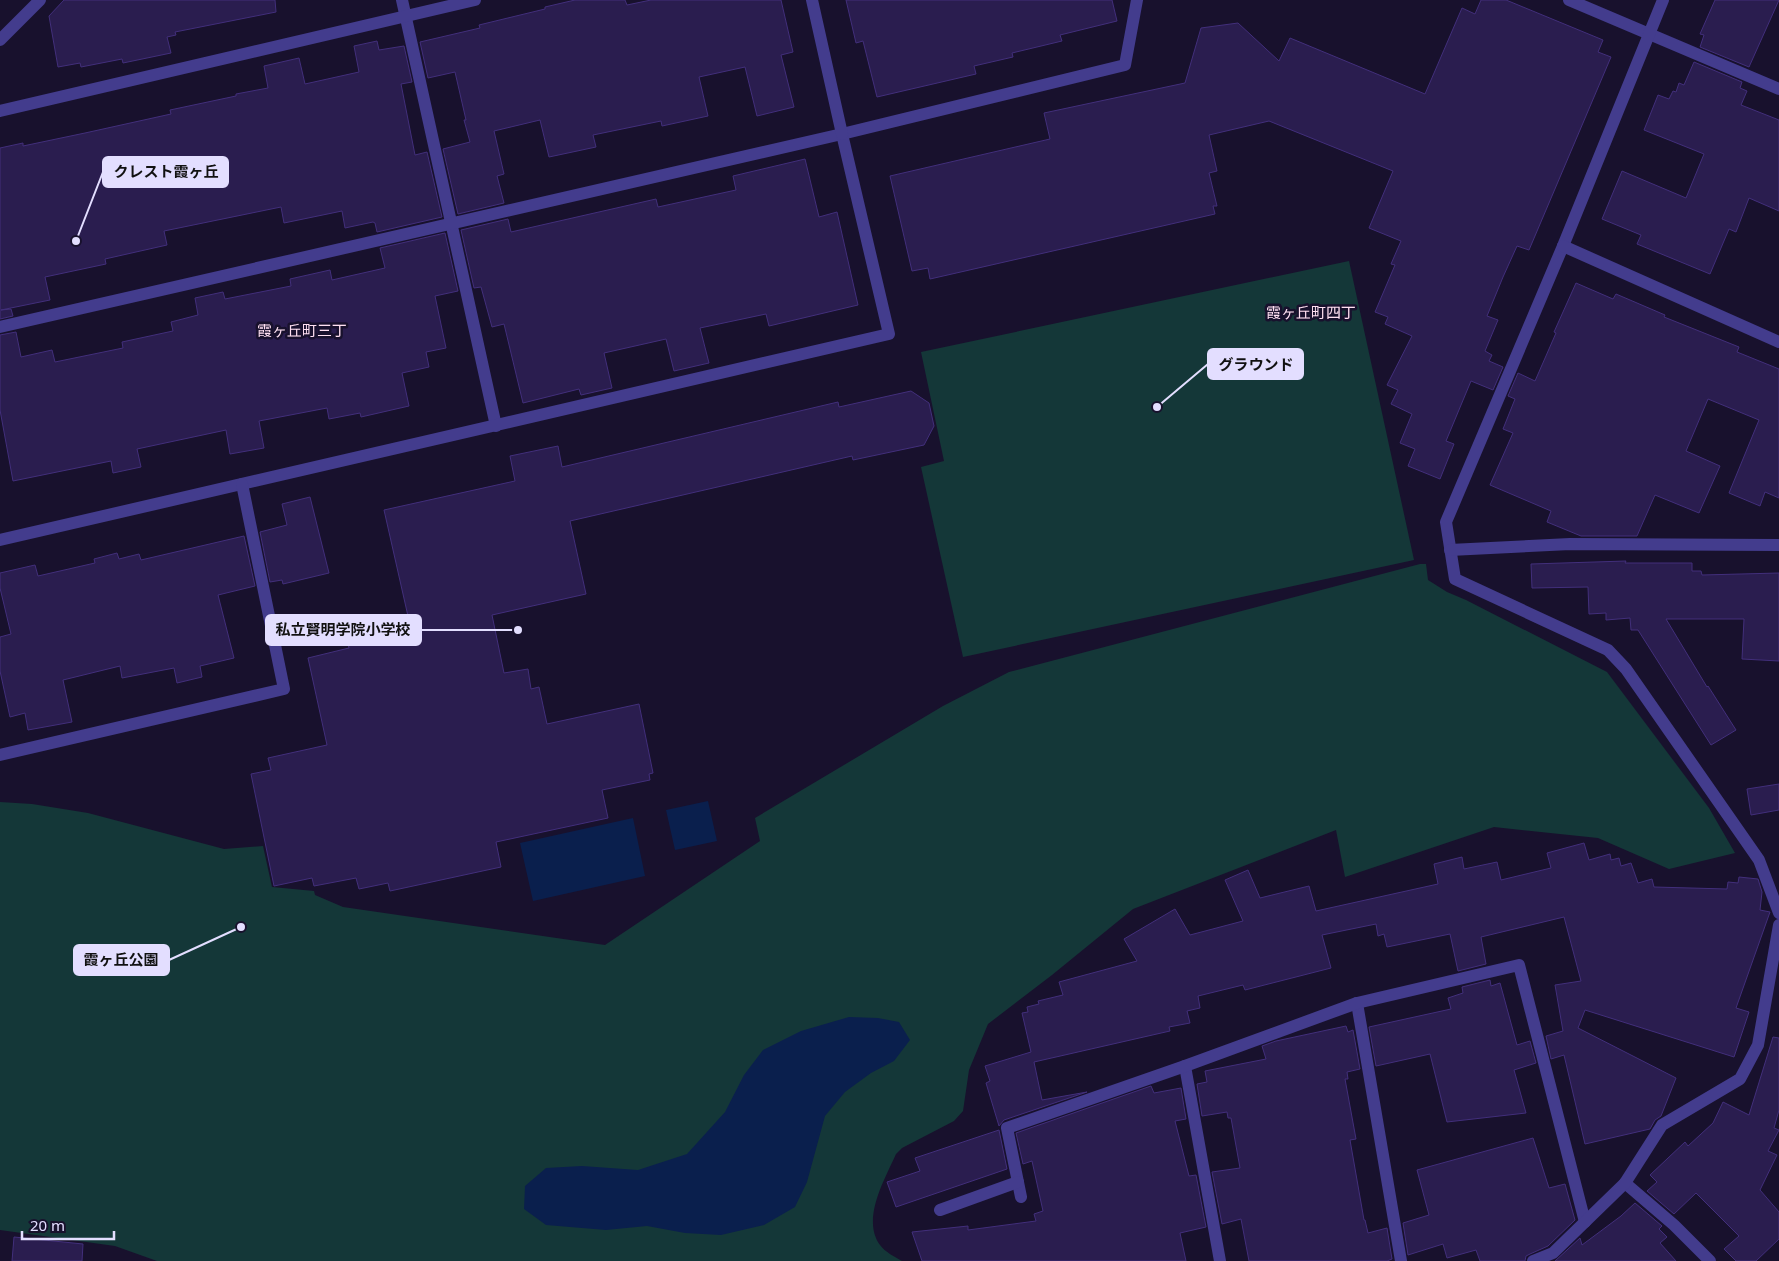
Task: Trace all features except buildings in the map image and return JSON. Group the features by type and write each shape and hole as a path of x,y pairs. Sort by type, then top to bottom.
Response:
{"street":[{"path":"0,40 40,0"},
{"path":"402,0 496,426"},
{"path":"0,111 475,0"},
{"path":"0,540 890,334 812,0"},
{"path":"0,327 842,134 1125,65 1137,0"},
{"path":"1569,0 1779,90"},
{"path":"1663,0 1563,246 1446,522 1455,579 1608,650 1626,669 1760,860 1779,913"},
{"path":"1563,246 1779,342"},
{"path":"0,755 284,689 242,484"},
{"path":"1450,550 1570,544 1779,546"},
{"path":"1533,1261 1553,1253 1625,1183 1662,1125 1740,1079 1758,1045 1778,931"},
{"path":"1021,1197 1007,1128 1184,1066 1357,1002 1520,965 1585,1222"},
{"path":"1357,1002 1401,1261"},
{"path":"1184,1066 1220,1261"},
{"path":"940,1210 1018,1182"},
{"path":"1625,1183 1674,1225 1710,1261"}],"green space":[{"path":"1349,261 1414,560 963,657 921,467 944,461 921,352"},
{"path":"1420,564 1426,564 1428,580 1447,592 1607,672 1709,808 1735,853 1669,869 1598,838 1494,827 1345,877 1336,830 1133,909 988,1024 969,1070 963,1111 954,1121 902,1148 896,1154 877,1199 873,1223 875,1235 880,1245 887,1252 902,1261 157,1261 115,1246 0,1230 0,802 32,804 88,813 224,849 263,846 272,887 314,891 315,895 343,907 605,945 760,841 755,818 943,706 1009,672"}],"water":[{"path":"708,801 717,841 675,850 666,810"},
{"path":"633,818 645,876 533,901 520,843"},
{"path":"849,1017 878,1018 899,1022 910,1040 894,1061 871,1073 845,1092 825,1116 807,1182 795,1207 764,1225 721,1235 685,1233 647,1226 606,1230 546,1225 524,1209 525,1186 546,1168 582,1166 638,1170 687,1154 725,1112 744,1075 763,1050 801,1031"}],"place":[{"name":"クレスト霞ヶ丘","path":"76,241"},
{"name":"グラウンド","path":"1157,407"},
{"name":"私立賢明学院小学校","path":"518,630"},
{"name":"霞ヶ丘公園","path":"241,927"}],"district":[{"name":"霞ヶ丘町四丁","path":"1311,312"},
{"name":"霞ヶ丘町三丁","path":"302,330"}]}
